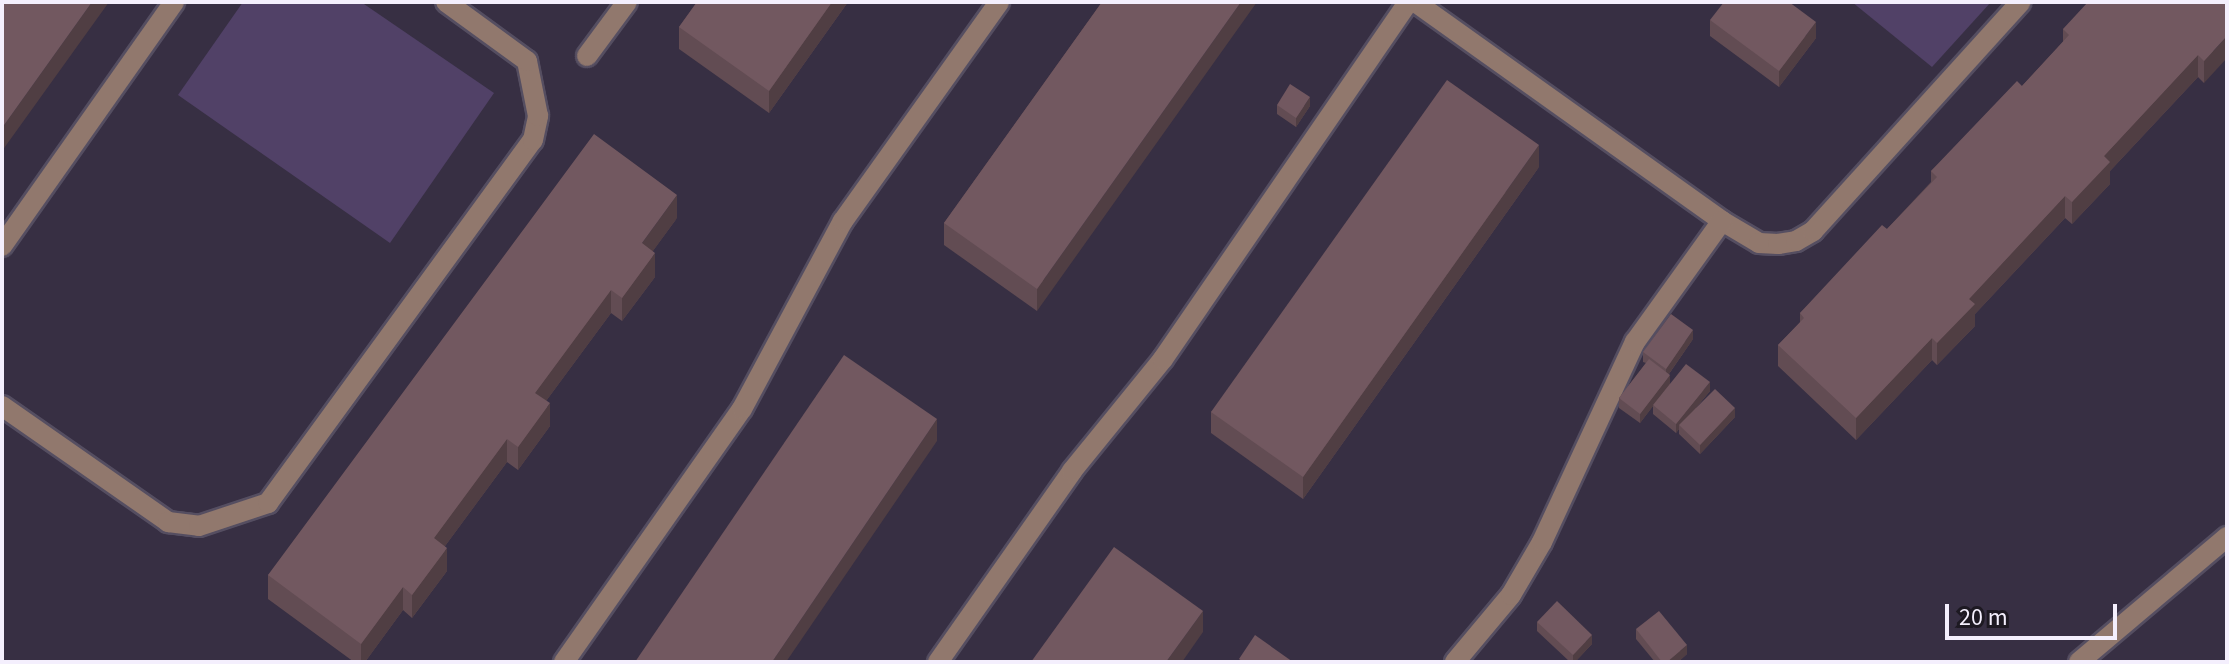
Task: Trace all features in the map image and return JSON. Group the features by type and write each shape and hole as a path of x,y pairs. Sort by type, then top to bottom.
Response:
{"street":[{"path":"2,246 174,2"},
{"path":"2,406 168,522 199,526 268,503 533,140 538,116 527,61 446,2"},
{"path":"587,56 627,2"},
{"path":"564,662 742,409 843,221 999,2"},
{"path":"938,662 1072,471 1163,359 1408,2"},
{"path":"1415,2 1722,221 1759,243 1796,241 1813,231 2021,2"},
{"path":"1455,662 1511,595 1542,542 1635,342 1722,221"},
{"path":"2079,662 2227,537"}],"shaded area":[{"path":"243,2 361,2 494,93 390,243 178,95"},
{"path":"1852,2 1991,2 1932,67"}],"building":[{"path":"2,2 92,2 2,128"},
{"path":"697,2 832,2 769,91 679,27"},
{"path":"1102,2 1241,2 1037,289 944,223"},
{"path":"1724,2 1789,2 1816,22 1779,71 1710,20"},
{"path":"2088,2 2227,2 2227,36 2204,61 2198,55 2104,156 2110,162 2072,202 2065,196 1969,299 1975,304 1937,343 1932,338 1856,418 1778,345 1804,318 1800,313 1882,225 1887,229 1937,177 1931,171 2017,81 2022,86 2069,35 2063,29"},
{"path":"1447,80 1539,145 1303,477 1211,412"},
{"path":"1290,84 1310,97 1296,118 1277,105"},
{"path":"594,134 677,195 642,243 655,253 622,298 611,290 535,393 550,403 518,447 507,439 434,538 447,548 412,595 403,587 361,644 268,575"},
{"path":"1671,314 1693,330 1666,369 1643,352"},
{"path":"844,355 937,419 772,662 635,662"},
{"path":"1649,359 1670,375 1640,414 1619,398"},
{"path":"1686,364 1710,382 1676,424 1653,405"},
{"path":"1715,389 1735,408 1700,445 1679,425"},
{"path":"1114,547 1203,611 1166,662 1031,662"},
{"path":"1557,601 1592,635 1573,655 1537,622"},
{"path":"1659,611 1687,645 1667,662 1662,662 1636,629"},
{"path":"1255,635 1293,662 1243,662 1239,659"}]}
